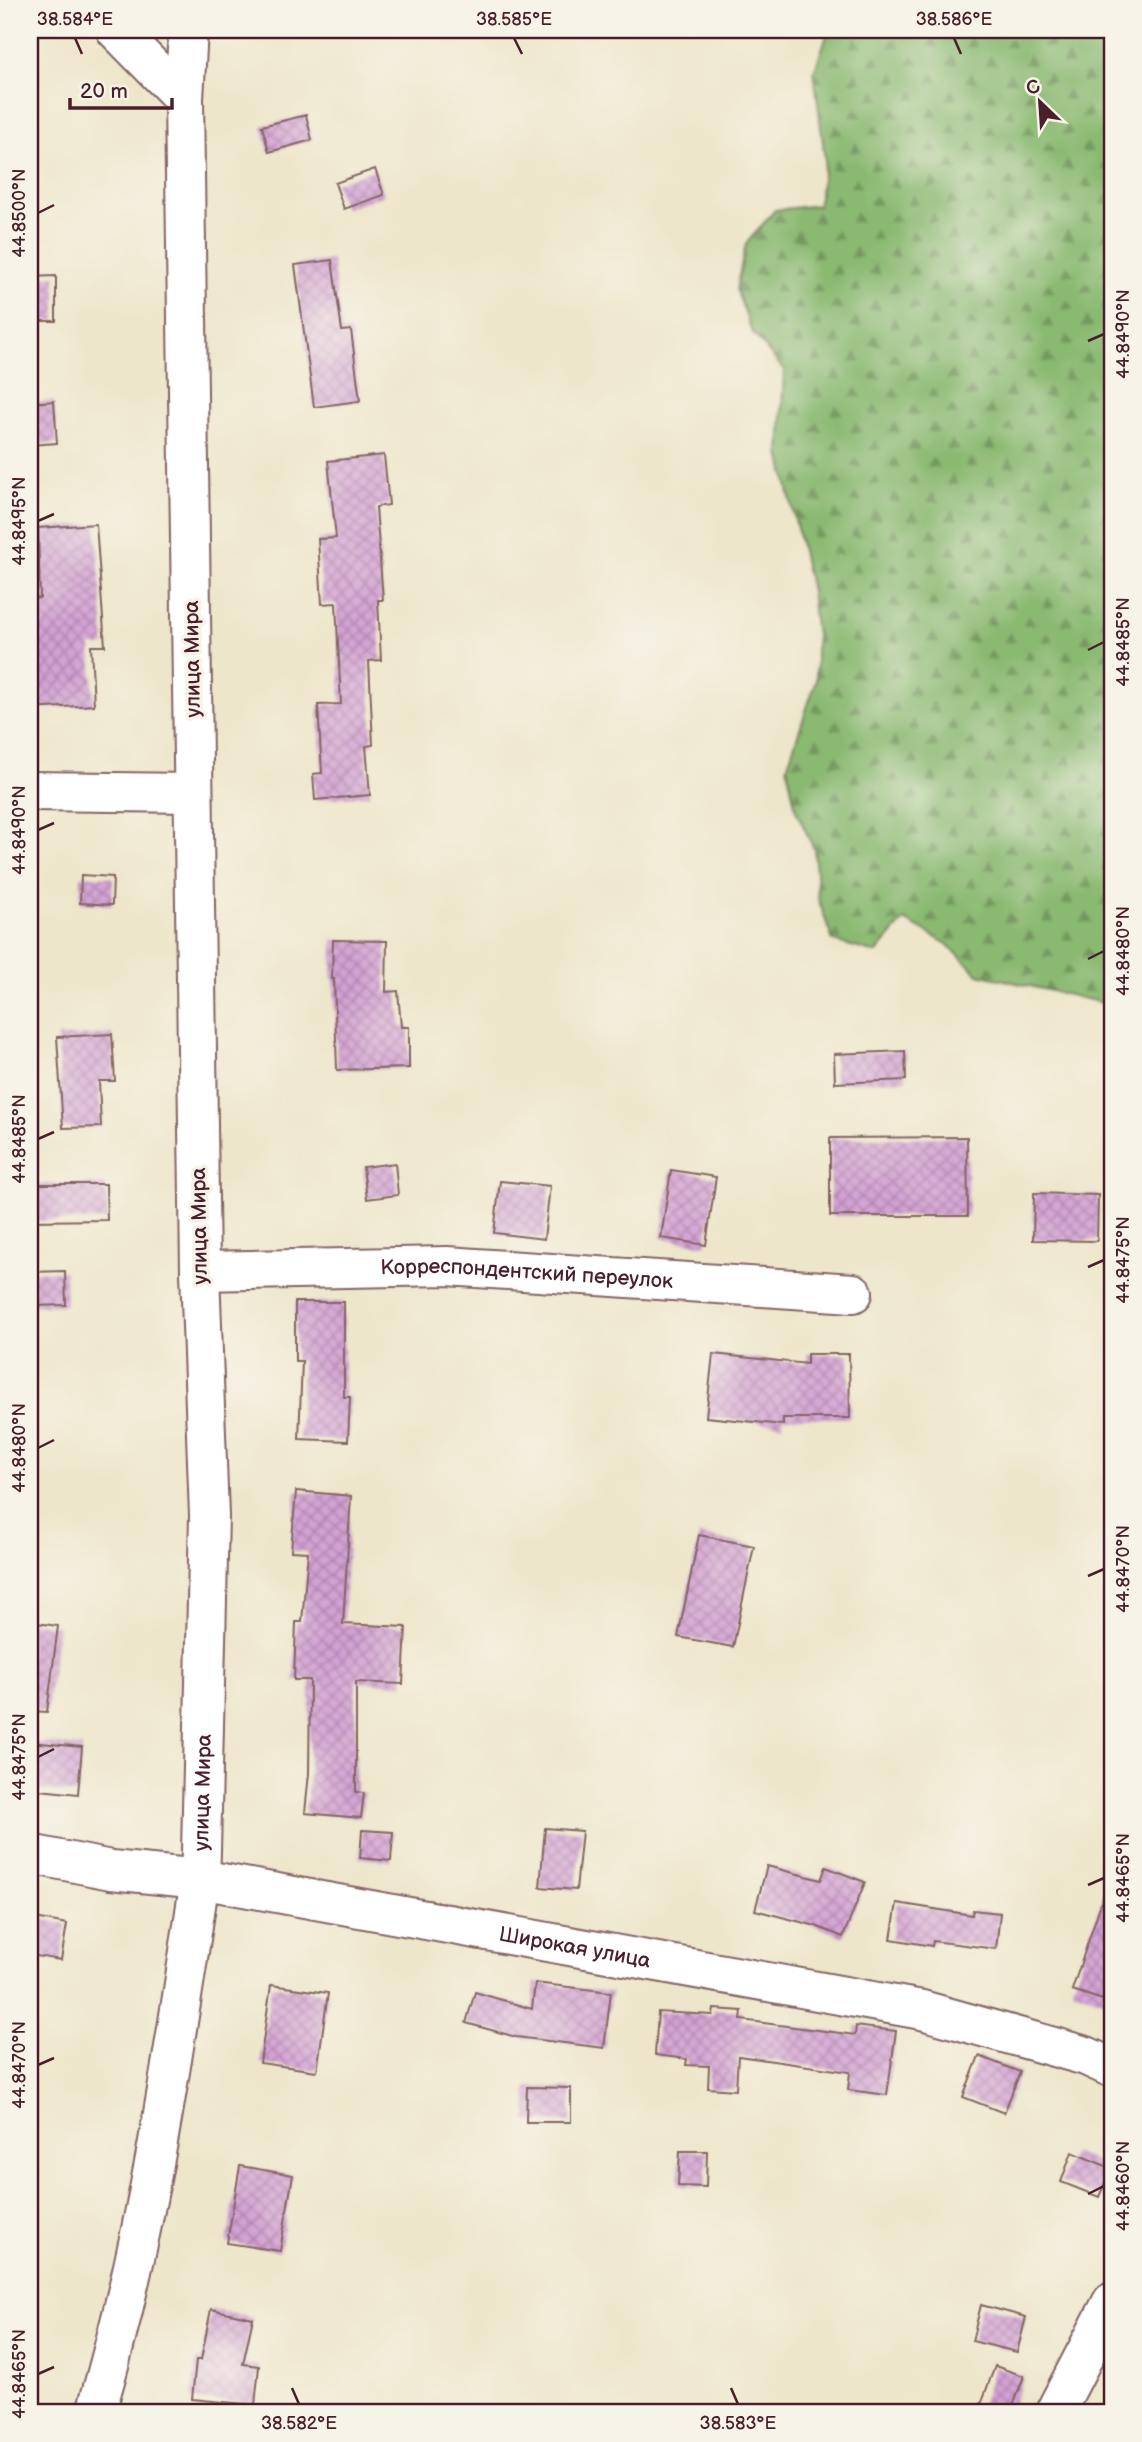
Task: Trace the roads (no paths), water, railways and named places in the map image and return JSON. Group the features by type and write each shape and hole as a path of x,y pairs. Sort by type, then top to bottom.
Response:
{"main road":[{"path":"116,30 184,99"},
{"name":"улица Мира","path":"96,2412 114,2349 165,2111 200,1879 209,1516 200,1271 193,793 184,99 188,30"},
{"path":"30,791 193,793"},
{"name":"Корреспондентский переулок","path":"200,1271 447,1266 853,1293"},
{"name":"Широкая улица","path":"30,1854 111,1870 200,1879 922,2010 1086,2056 1112,2067"},
{"path":"1055,2412 1112,2302"}]}
